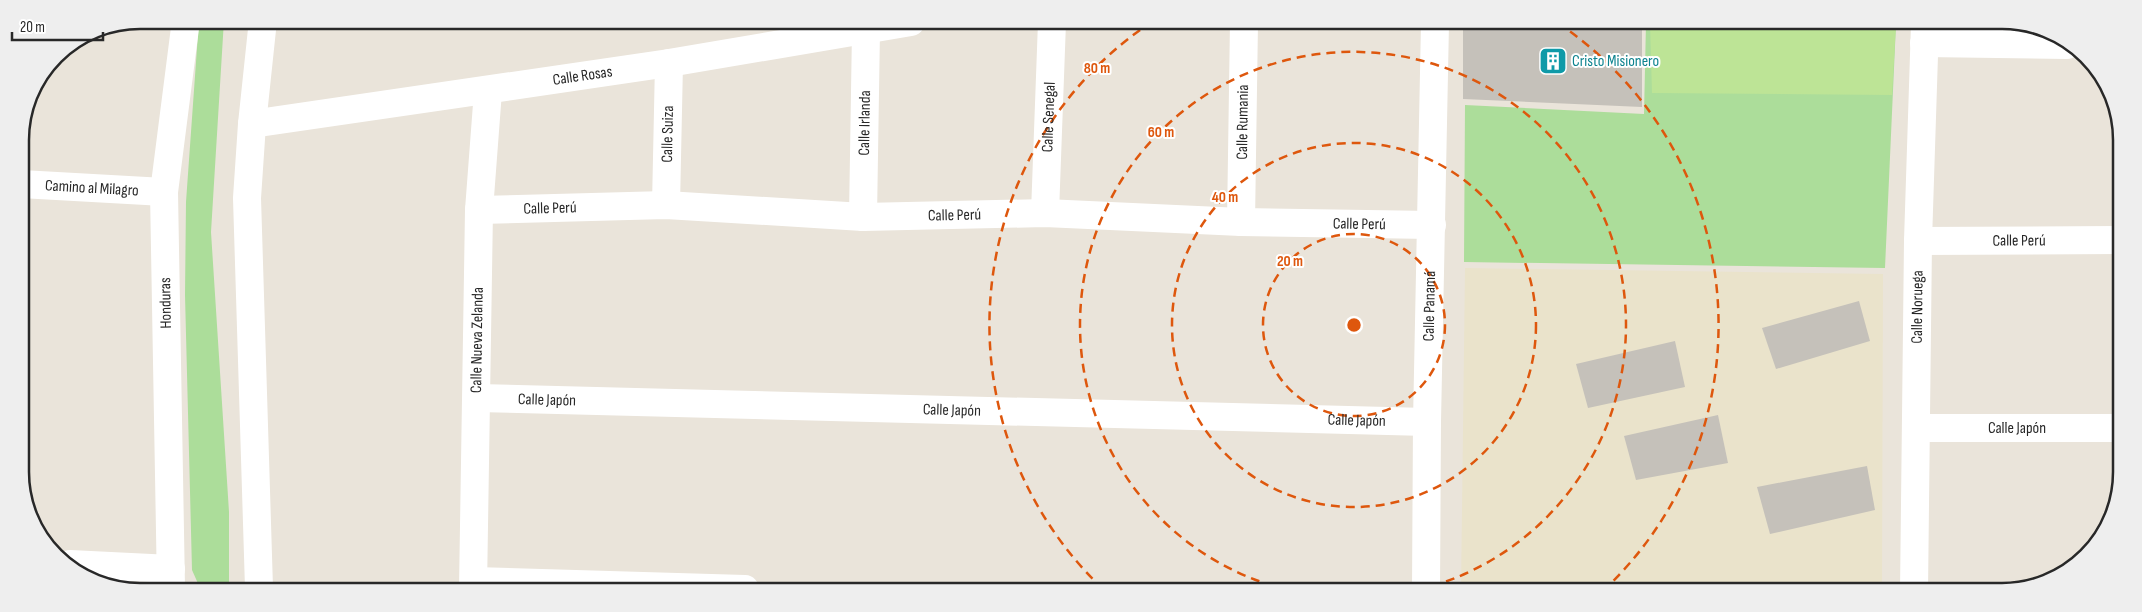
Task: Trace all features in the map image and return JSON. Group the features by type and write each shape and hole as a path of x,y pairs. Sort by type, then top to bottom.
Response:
{"street":[{"name":"Honduras","path":"171,578 164,192 185,29"},
{"path":"259,583 247,198 252,124 262,29"},
{"name":"Calle Rosas","path":"252,124 669,64 872,29"},
{"name":"Calle Senegal","path":"1045,213 1052,29"},
{"name":"Calle Rumania","path":"1241,222 1244,29"},
{"name":"Calle Panamá","path":"1426,583 1427,422 1435,29"},
{"name":"Calle Irlanda","path":"863,216 866,30"},
{"path":"1924,33 2059,44"},
{"name":"Calle Noruega","path":"1914,583 1918,241 1924,33"},
{"name":"Calle Suiza","path":"666,205 669,64"},
{"name":"Calle Nueva Zelanda","path":"473,583 479,210 488,91"},
{"name":"Camino al Milagro","path":"29,184 164,192"},
{"name":"Calle Perú","path":"479,210 666,205 863,216 1045,213 1241,222 1432,225"},
{"name":"Calle Perú","path":"1918,241 2113,240"},
{"name":"Calle Japón","path":"477,398 1427,422"},
{"name":"Calle Japón","path":"1916,428 2113,428"},
{"path":"78,565 171,578"}],"shaded area":[{"path":"1465,268 1883,274 1882,583 1461,583"}],"green space":[{"path":"198,29 223,29 211,232 229,512 229,583 198,583 192,570 185,295 186,202"},
{"path":"1646,29 1896,29 1885,268 1464,262 1465,105 1644,114"},
{"path":"1650,29 1896,29 1892,95 1652,93"}],"building":[{"name":"Cristo Misionero","path":"1463,29 1642,29 1642,107 1463,99"},
{"path":"1859,301 1870,341 1776,369 1762,328"},
{"path":"1675,341 1685,387 1588,408 1576,364"},
{"path":"1718,415 1728,463 1636,480 1624,436"},
{"path":"1867,466 1875,510 1770,534 1757,487"}],"place":[{"name":"Cristo Misionero","path":"1553,61"}]}
